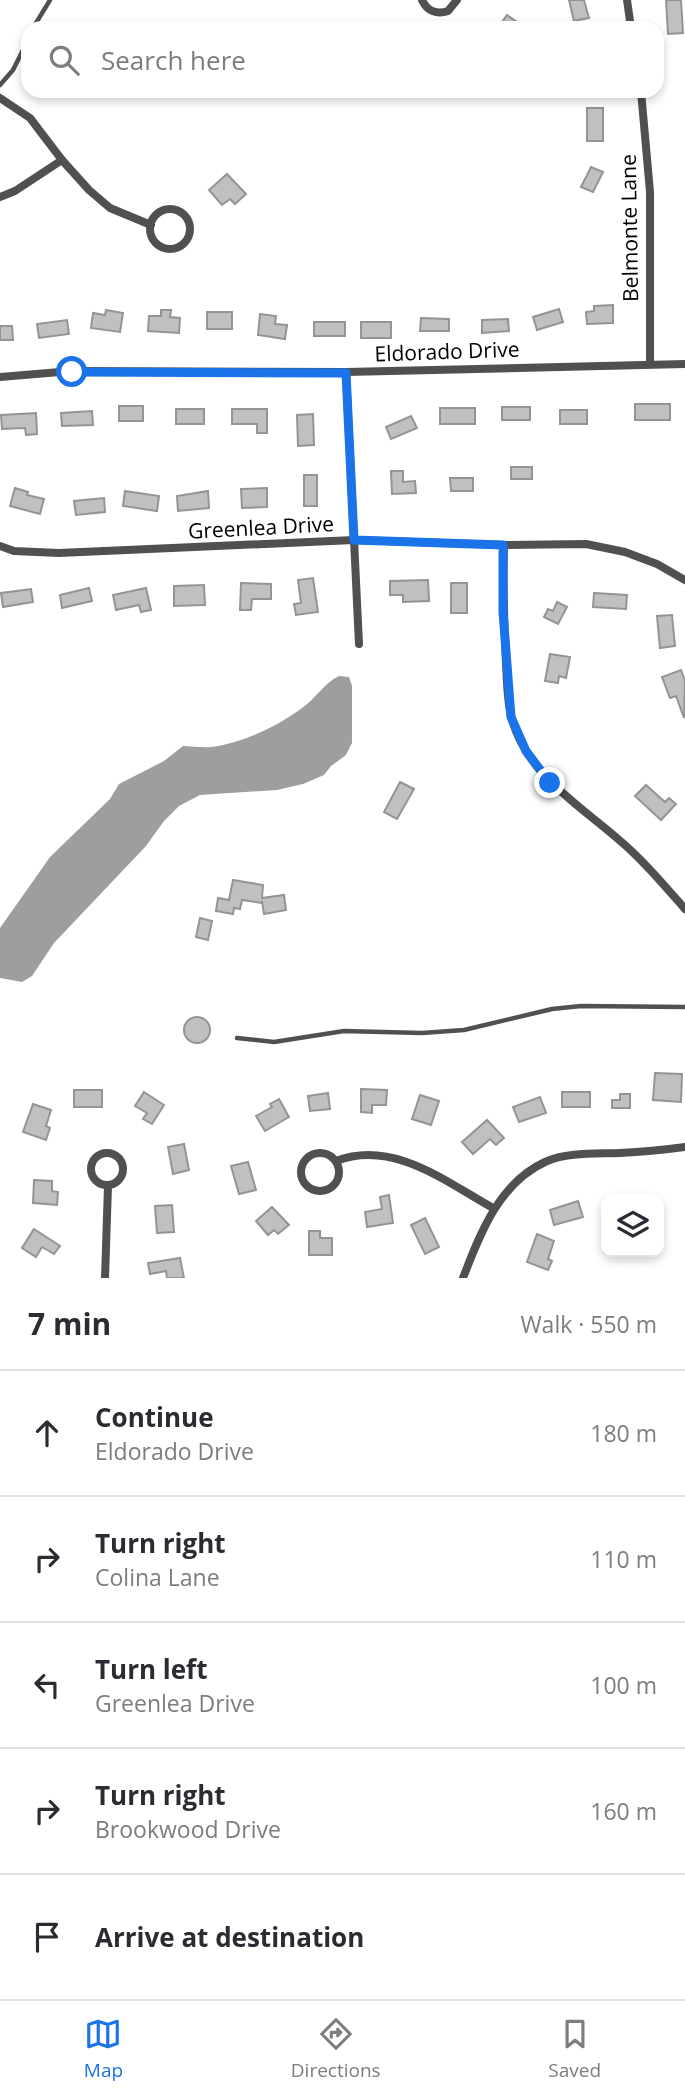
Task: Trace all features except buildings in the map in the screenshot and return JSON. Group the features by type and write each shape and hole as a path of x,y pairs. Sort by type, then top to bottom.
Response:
{"street":[{"path":"422,0 426,7 437,13 448,11 457,0"},
{"path":"627,0 630,21"},
{"path":"0,98 30,118 62,160 89,190 110,208 150,225"},
{"name":"Belmonte Lane","path":"641,98 650,192 650,364"},
{"path":"0,197 15,191 62,160"},
{"path":"174,209 185,215 190,232 184,243 167,248 152,237 150,225 162,211 174,209"},
{"name":"Eldorado Drive","path":"0,377 72,372 346,373 685,364"},
{"path":"346,373 359,644"},
{"name":"Greenlea Drive","path":"0,546 14,551 59,553 354,540 503,545 586,544 625,552 657,564 685,580"},
{"path":"503,545 503,612 508,690 511,717 522,743 550,783 620,841 685,909"},
{"path":"463,1278 494,1208 515,1182 546,1161 576,1155 652,1152 685,1147"},
{"path":"104,1153 115,1155 123,1164 124,1170 119,1181 108,1186 98,1183 91,1174 92,1163 104,1153"},
{"path":"321,1153 336,1161 340,1173 331,1188 314,1191 304,1184 301,1166 309,1156 321,1153"},
{"path":"336,1161 353,1155 388,1156 412,1164 494,1208"},
{"path":"105,1278 108,1186"}],"lane":[{"path":"37,21 50,0"},
{"path":"0,85 21,54"},
{"path":"237,1038 274,1042 344,1031 422,1033 464,1030 552,1009 581,1006 685,1007"}],"shaded area":[{"path":"339,676 349,677 352,686 352,743 346,755 324,775 303,784 277,790 200,795 179,806 146,846 54,943 32,976 22,982 0,978 0,928 50,857 110,799 119,784 164,761 183,746 223,745 261,732 296,712"}],"route":[{"path":"72,372 346,373 354,540 503,545 503,612 511,717 526,751 550,783"}]}
